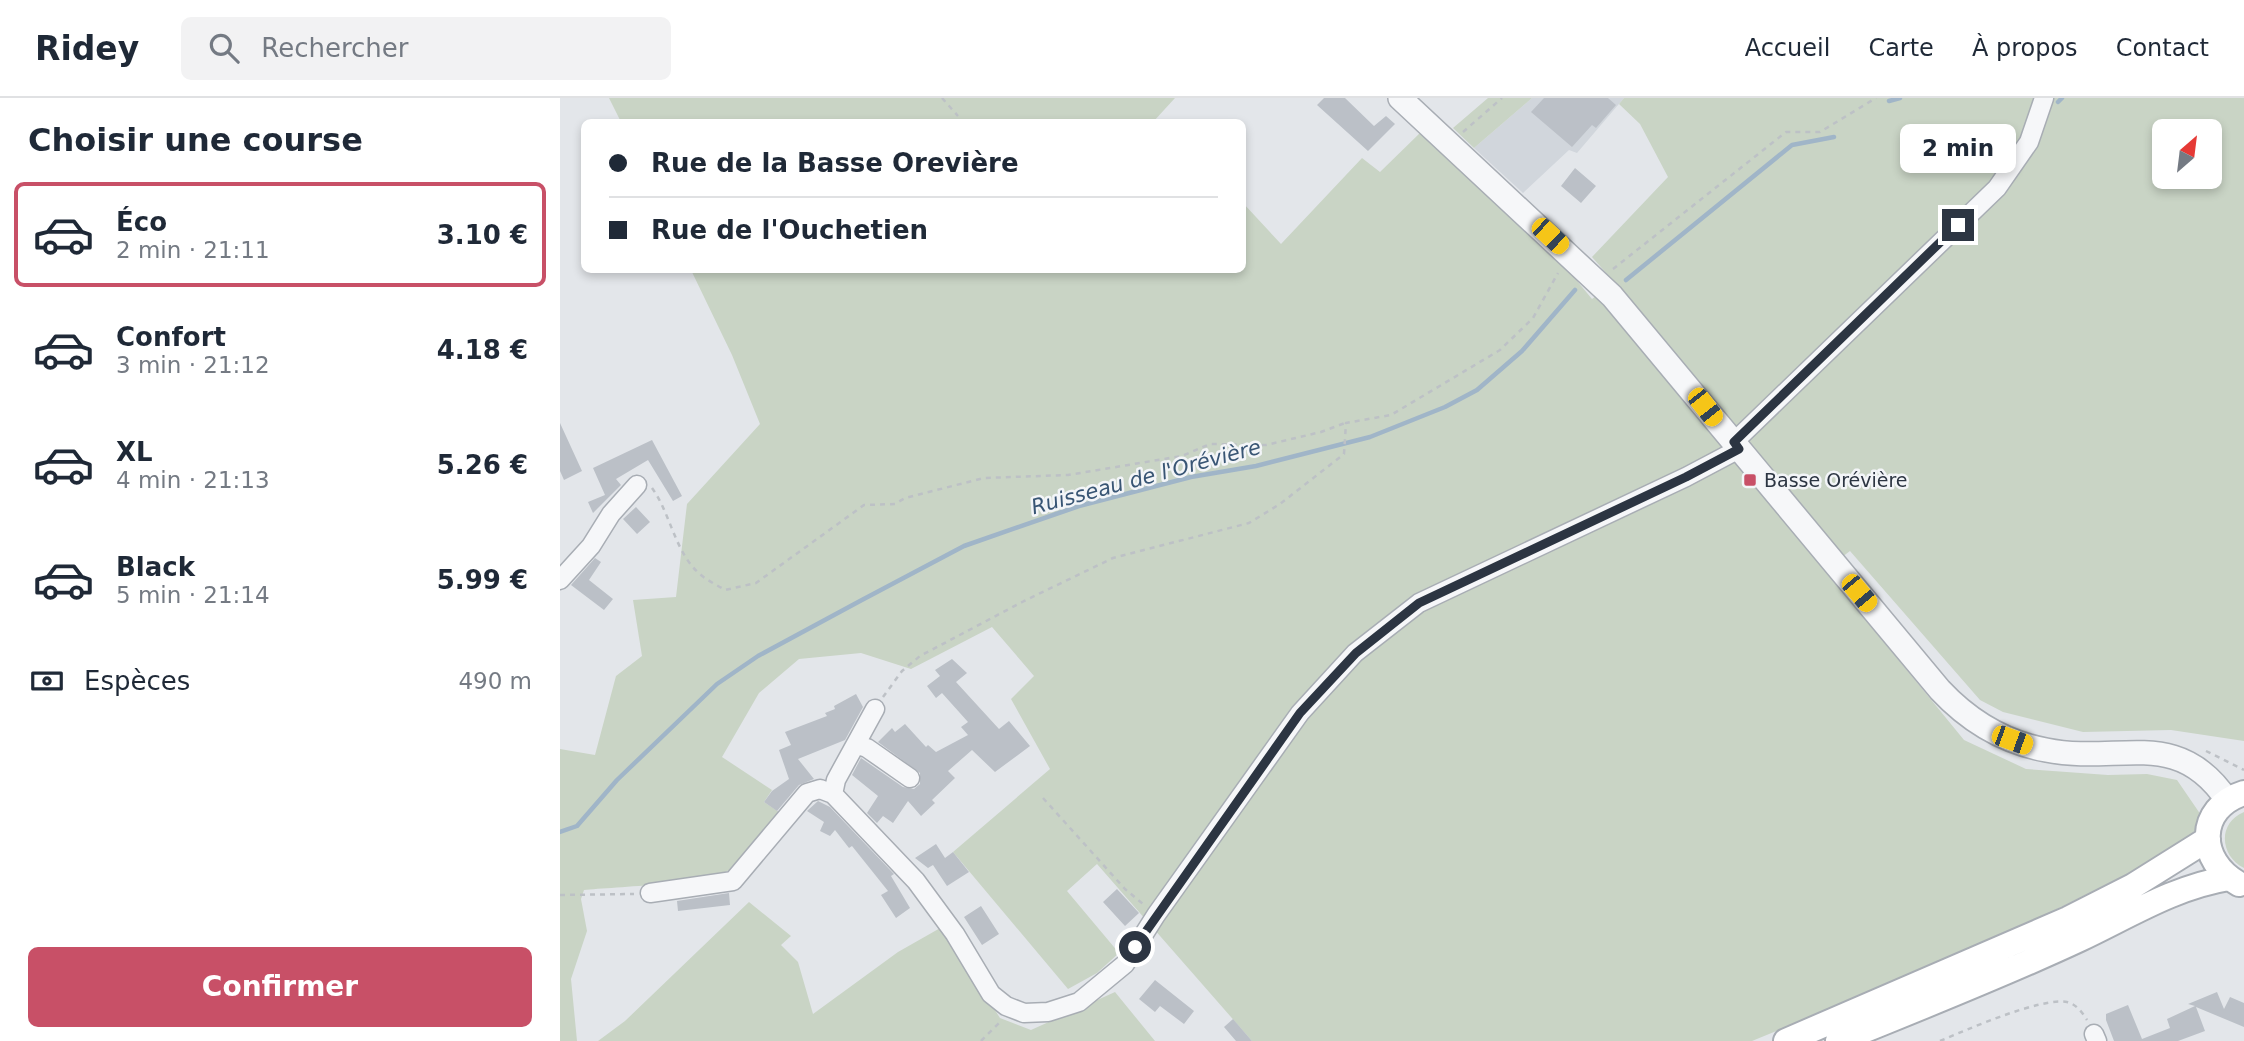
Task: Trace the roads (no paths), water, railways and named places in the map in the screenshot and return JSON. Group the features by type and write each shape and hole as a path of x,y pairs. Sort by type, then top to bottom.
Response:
{"main road":[{"path":"2235,796 2211,821 2208,839 2213,863 2236,881"},
{"path":"1786,1041 2068,919 2133,886 2208,839"},
{"path":"1838,1041 1989,980 2186,888 2236,881"}],"street":[{"path":"1400,98 1570,254 1609,286 1736,446 1940,690 1973,720 2002,736 2046,751 2154,754 2183,758 2235,796"},
{"path":"650,893 733,881 807,793 820,789 833,794 916,881 956,934 992,994 1013,1009 1024,1013 1048,1012 1079,1002 1125,964 1156,915 1300,713 1366,644 1419,603 1686,477 1736,446 1997,188 2029,142 2043,98"},
{"path":"560,580 591,546 611,514 637,485"},
{"path":"833,794 836,780 875,709"},
{"path":"857,744 874,752 910,778"}],"waterway":[{"name":"Ruisseau de l'Orévière","path":"1889,101 1900,98"},
{"name":"Ruisseau de l'Orévière","path":"2058,102 2062,98"},
{"name":"Ruisseau de l'Orévière","path":"1626,280 1792,145 1834,137"},
{"name":"Ruisseau de l'Orévière","path":"560,832 577,826 617,780 717,684 758,656 860,601 964,546 1079,506 1191,477 1256,466 1370,437 1445,407 1477,390 1522,351 1575,290"}],"place":[{"name":"Basse Orévière","path":"1750,480"}]}
